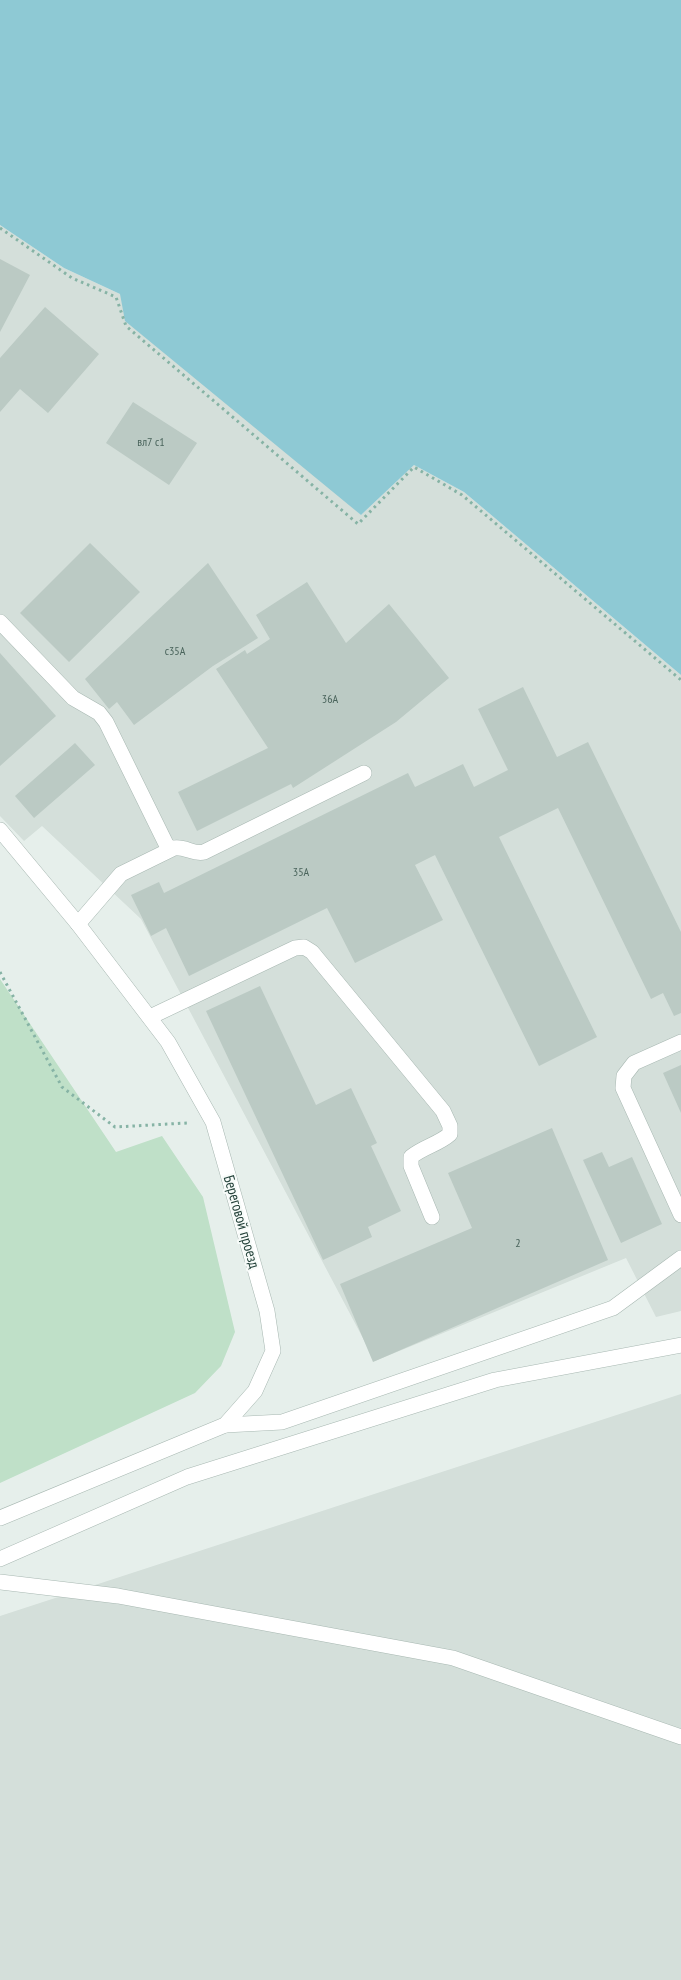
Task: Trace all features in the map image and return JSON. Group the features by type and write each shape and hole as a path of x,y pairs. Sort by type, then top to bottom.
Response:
{"street":[{"path":"0,622 73,698 99,713 106,722 169,850"},
{"path":"78,924 121,874 178,847 200,853 204,852 364,773"},
{"name":"Береговой проезд","path":"0,830 78,924 150,1017 168,1042 213,1122 267,1312 273,1351 255,1391 225,1425 0,1518"},
{"path":"150,1017 295,948 304,947 312,952 443,1111 450,1126 450,1134 444,1139 417,1151 411,1157 411,1166 432,1217"},
{"path":"681,1042 634,1063 624,1076 623,1088 681,1215"},
{"path":"225,1425 282,1422 613,1308 681,1258"},
{"path":"0,1559 187,1476 495,1380 681,1345"},
{"path":"0,1582 118,1596 453,1658 681,1737"}],"path":[{"path":"0,228 72,278 116,296 126,326 358,524 414,467 462,494 681,680"},
{"path":"0,972 62,1088 115,1127 213,1122"}],"shaded area":[{"path":"0,225 64,268 120,294 361,515 414,465 464,492 681,675 681,1311 656,1317 626,1258 375,1361 141,919 42,826 24,841 0,816"},
{"path":"681,1394 681,1980 0,1980 0,1616"}],"green space":[{"path":"0,979 116,1152 162,1136 203,1197 235,1332 221,1366 195,1393 0,1483"}],"water":[{"path":"0,0 681,0 681,675 464,492 414,465 361,515 125,321 120,294 64,268 0,225"}],"building":[{"path":"0,259 30,275 0,332"},
{"path":"45,307 99,354 48,413 20,389 0,412 0,358"},
{"path":"133,402 197,443 169,485 106,443"},
{"path":"90,543 140,592 69,662 20,613"},
{"path":"208,563 258,638 213,666 134,725 117,702 109,709 85,679"},
{"path":"307,582 346,643 389,604 449,678 396,722 293,788 291,784 197,831 178,792 268,748 216,669 245,650 247,654 270,639 256,615"},
{"path":"0,653 56,716 0,766"},
{"path":"523,687 557,757 588,742 681,932 681,1013 674,1016 663,993 651,999 558,808 499,837 597,1037 539,1066 435,855 415,865 443,920 355,963 327,908 189,976 166,928 151,936 131,895 159,882 164,893 408,773 415,787 463,764 474,787 508,770 478,709"},
{"path":"75,743 95,765 34,818 15,796"},
{"path":"260,986 316,1105 351,1088 377,1143 371,1146 401,1211 368,1227 372,1237 323,1260 206,1011"},
{"path":"681,1065 681,1113 663,1073"},
{"path":"552,1128 608,1260 373,1362 340,1284 472,1228 448,1173"},
{"path":"602,1152 609,1167 632,1157 662,1224 621,1243 583,1160"}]}
